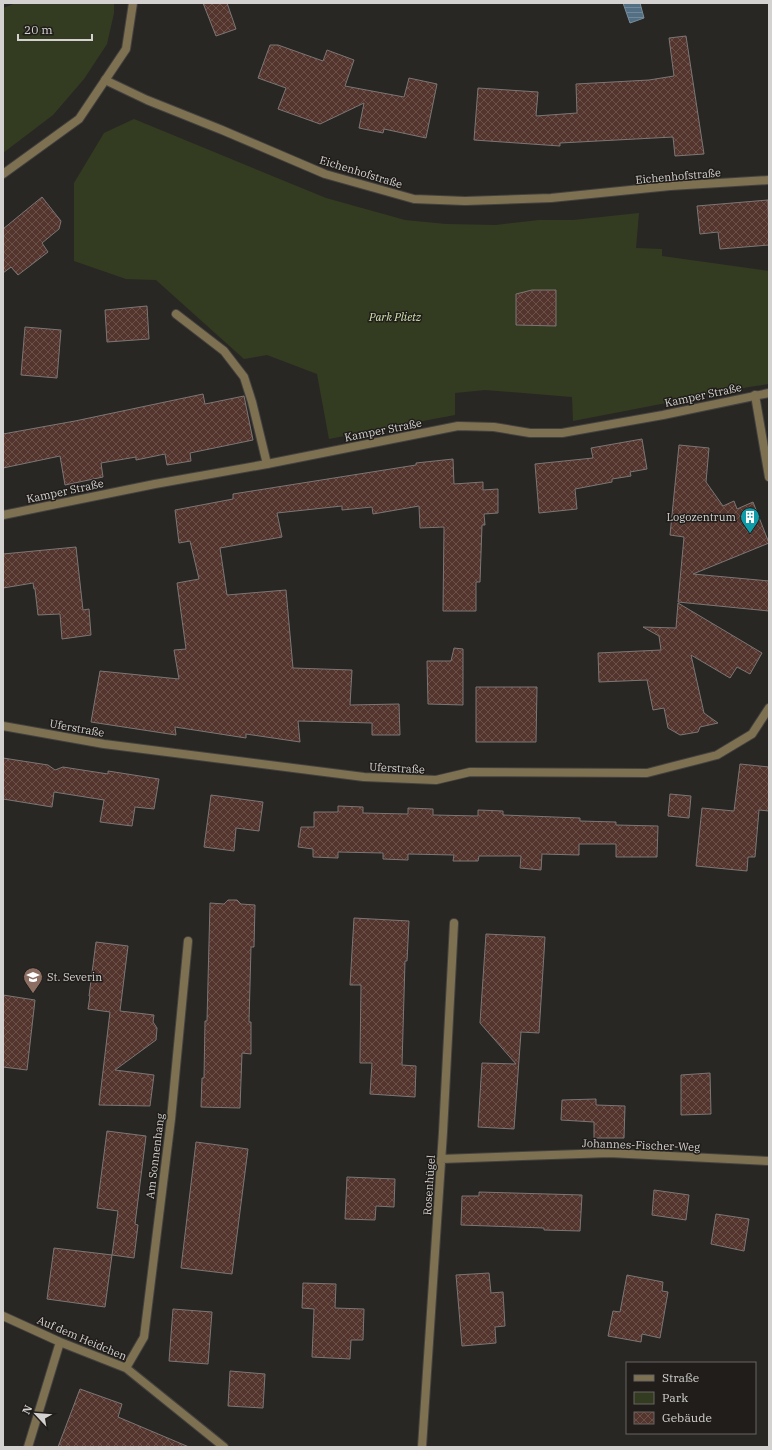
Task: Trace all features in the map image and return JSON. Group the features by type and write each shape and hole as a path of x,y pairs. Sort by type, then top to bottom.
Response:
{"street":[{"path":"3,174 79,119 126,49 133,3"},
{"name":"Eichenhofstraße","path":"105,80 147,100 325,174 414,199 465,201 551,198 670,186 769,180"},
{"path":"176,314 224,351 244,377 252,402 267,464"},
{"name":"Kamper Straße","path":"3,515 155,484 267,464 458,426 494,427 530,433 562,433 663,415 769,393"},
{"path":"755,395 769,477"},
{"name":"Uferstraße","path":"3,726 104,744 364,777 436,780 470,772 647,773 718,755 752,734 769,708"},
{"name":"Rosenhügel","path":"422,1447 441,1159 454,923"},
{"name":"Am Sonnenhang","path":"126,1368 144,1337 171,1119 188,942"},
{"name":"Johannes-Fischer-Weg","path":"441,1159 609,1153 769,1161"},
{"name":"Auf dem Heidchen","path":"3,1316 60,1342 126,1368 224,1447"},
{"path":"28,1447 60,1342"}],"green space":[{"path":"16,3 114,3 114,13 107,44 84,79 53,115 3,153 3,8"},
{"name":"Park Plietz","path":"134,119 326,198 405,220 446,224 496,225 539,220 573,220 639,213 636,248 662,249 662,256 769,271 769,384 573,421 572,397 485,390 455,393 455,415 329,439 317,374 267,355 244,359 156,280 126,279 74,261 74,183 104,133"}],"water":[{"path":"623,3 640,3 644,18 630,23"}],"building":[{"path":"203,3 227,3 236,29 216,36"},
{"path":"686,36 704,154 675,156 673,137 560,143 560,146 474,140 478,88 538,92 536,116 577,113 576,84 649,80 674,76 669,38"},
{"path":"270,45 278,45 323,61 327,50 354,60 345,86 404,97 409,78 437,84 426,138 384,129 383,133 359,128 364,103 320,124 278,109 286,88 258,78"},
{"path":"42,197 61,221 59,229 42,243 48,252 18,275 11,267 3,273 3,229"},
{"path":"768,200 769,245 720,249 718,232 700,234 697,206"},
{"path":"532,290 556,290 556,326 516,325 516,294"},
{"path":"147,306 149,339 107,342 105,310"},
{"path":"25,327 61,330 57,378 21,375"},
{"path":"203,394 205,404 244,396 253,440 190,453 191,461 167,465 165,454 136,460 136,457 101,463 103,477 65,485 60,456 3,468 3,434 75,421"},
{"path":"642,439 647,469 630,472 631,476 612,479 612,482 575,489 577,509 539,513 535,464 593,458 591,448"},
{"path":"679,445 709,448 706,482 723,506 734,501 737,509 753,502 769,543 693,574 769,581 769,611 678,602 684,537 670,535"},
{"path":"453,459 454,484 483,482 483,490 498,489 498,513 484,514 485,525 482,525 480,582 476,582 476,611 443,611 444,527 420,528 419,506 373,514 372,507 342,510 342,506 277,513 282,537 220,548 227,595 286,590 293,668 352,670 350,705 399,704 400,735 372,735 372,723 298,721 300,742 246,734 246,738 175,727 176,735 91,722 100,671 179,679 174,650 186,649 177,583 199,579 190,541 179,543 175,510 233,499 233,494 416,465 416,463"},
{"path":"76,547 83,610 89,609 91,635 62,639 60,614 38,615 33,583 3,588 3,554"},
{"path":"678,603 762,653 750,674 737,667 730,678 691,655 704,713 718,723 700,727 698,732 680,735 668,728 664,708 653,710 647,680 599,682 598,653 661,650 659,636 643,627 676,628"},
{"path":"454,648 463,649 463,705 428,704 427,661 451,661"},
{"path":"476,687 537,687 536,742 476,742"},
{"path":"3,758 48,765 55,770 63,767 108,774 108,771 159,779 154,809 135,807 132,826 100,822 104,800 54,792 52,807 3,799"},
{"path":"740,764 769,767 769,811 759,810 755,857 748,857 747,871 696,866 702,808 734,811"},
{"path":"670,794 691,796 689,818 668,816"},
{"path":"211,795 263,802 259,831 236,828 234,851 204,847"},
{"path":"338,806 363,807 363,813 408,814 408,808 433,809 433,815 478,816 478,810 503,811 503,815 580,818 580,821 616,822 616,825 658,826 657,857 616,857 616,844 579,844 579,855 542,854 541,870 520,868 521,856 479,856 478,861 453,861 454,855 408,854 408,860 383,859 383,853 338,852 338,858 313,857 313,849 298,847 301,827 314,827 314,812 338,812"},
{"path":"228,900 237,900 241,904 255,905 254,947 251,947 249,1022 251,1022 251,1054 242,1053 240,1108 201,1107 202,1078 204,1078 205,1021 207,1021 210,903 224,904"},
{"path":"354,918 409,921 407,961 405,961 402,1065 416,1066 415,1097 370,1094 372,1063 360,1063 361,985 350,985"},
{"path":"486,934 545,937 539,1033 521,1032 514,1129 478,1127 482,1063 516,1064 480,1023"},
{"path":"96,942 128,946 120,1011 154,1015 153,1022 157,1028 156,1040 115,1070 154,1075 150,1106 99,1105 110,1012 88,1009"},
{"path":"3,995 35,1000 27,1070 3,1067"},
{"path":"710,1073 711,1114 681,1115 681,1075"},
{"path":"596,1099 596,1105 625,1106 624,1138 594,1138 594,1122 561,1120 562,1100"},
{"path":"107,1131 146,1136 135,1224 138,1225 134,1258 112,1255 118,1211 97,1208"},
{"path":"196,1142 248,1149 232,1274 181,1268"},
{"path":"347,1177 395,1179 394,1207 376,1206 375,1220 345,1219"},
{"path":"654,1190 689,1195 686,1220 652,1215"},
{"path":"479,1192 582,1195 580,1231 461,1225 462,1196 479,1196"},
{"path":"716,1214 749,1219 744,1251 711,1244"},
{"path":"54,1248 112,1255 105,1307 47,1299"},
{"path":"489,1273 491,1293 503,1292 505,1326 495,1327 496,1343 462,1346 456,1275"},
{"path":"627,1275 663,1282 662,1291 668,1292 660,1338 642,1334 641,1342 608,1336 613,1311 620,1312"},
{"path":"303,1283 336,1284 335,1308 364,1309 363,1340 351,1340 350,1359 312,1357 314,1309 302,1308"},
{"path":"173,1309 212,1312 208,1364 169,1361"},
{"path":"230,1371 265,1374 263,1408 228,1406"},
{"path":"80,1389 122,1404 118,1417 189,1447 58,1447"}],"place":[{"name":"Logozentrum","path":"750,534"},
{"name":"St. Severin","path":"33,994"}]}
